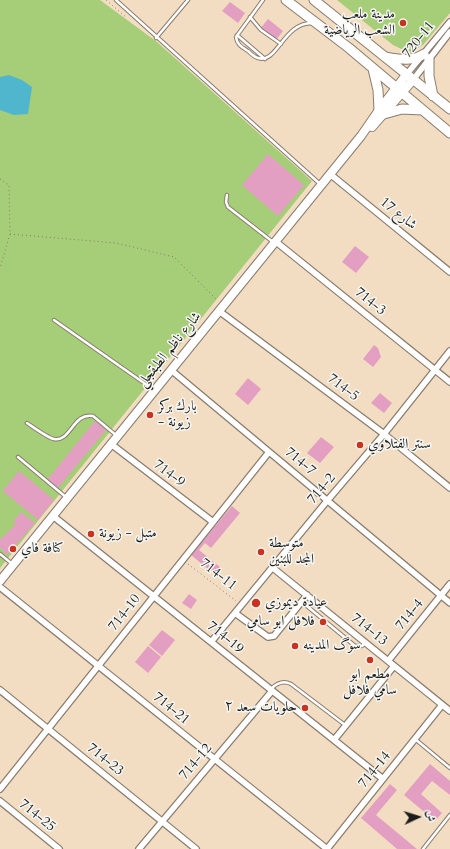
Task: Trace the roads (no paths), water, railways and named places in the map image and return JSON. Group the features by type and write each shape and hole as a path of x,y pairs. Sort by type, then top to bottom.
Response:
{"main road":[{"path":"286,0 399,90 450,133"},
{"path":"314,0 450,109"},
{"path":"384,57 408,60 426,56 433,96"},
{"path":"373,69 381,112 402,109 422,110"},
{"name":"شارع ناظم الطبقجلي","path":"0,581 360,136 410,77"}],"street":[{"name":"720-11","path":"410,77 450,22"},
{"name":"720-11","path":"410,77 426,56 450,32"},
{"name":"شارع 17","path":"330,174 450,272"},
{"name":"714-3","path":"275,242 450,382"},
{"name":"714-5","path":"221,308 384,434 450,488"},
{"name":"714-2","path":"211,642 384,434 450,350"},
{"name":"714-7","path":"171,370 450,603"},
{"name":"714-9","path":"111,444 213,522"},
{"name":"714-10","path":"0,789 269,452"},
{"name":"714-19","path":"53,516 383,779"},
{"name":"714-13","path":"273,568 450,711"},
{"name":"714-4","path":"388,661 450,584"},
{"name":"714-21","path":"0,587 327,849"},
{"path":"235,613 268,637 272,637 307,595"},
{"path":"334,740 394,666"},
{"name":"714-23","path":"0,690 196,849"},
{"name":"714-12","path":"139,849 271,690"},
{"name":"714-14","path":"327,849 442,705"},
{"name":"714-25","path":"0,801 60,849"}],"lane":[{"path":"116,0 156,38 321,185"},
{"path":"156,38 188,0"},
{"path":"263,0 237,35 236,40 239,45 256,58 265,59 270,57 298,26 316,24"},
{"path":"250,17 267,35 281,44"},
{"path":"237,35 265,59"},
{"path":"227,195 226,202 228,207 275,242"},
{"path":"54,320 154,391"},
{"path":"27,423 54,439 59,439 65,436 82,417 93,416 117,437"},
{"path":"18,457 67,498"},
{"path":"0,554 13,565"},
{"path":"302,602 355,646 362,646 365,642"},
{"path":"271,690 278,683 287,682 346,726"},
{"path":"415,739 450,768"},
{"path":"423,849 450,815"}],"water":[{"path":"9,75 22,80 32,87 28,114 14,115 0,110 0,77"}],"place":[{"name":"مدينة ملعب الشعب الرياضية","path":"403,23"},
{"name":"بارك بركر - زيونة","path":"150,415"},
{"name":"سنتر الفتلاوي","path":"360,445"},
{"name":"متبل - زيونة","path":"91,534"},
{"name":"كنافة فاي","path":"13,549"},
{"name":"متوسطة المجد للبنين","path":"261,552"},
{"name":"عيادة ديموزي","path":"256,603"},
{"name":"فلافل ابو سامي","path":"323,622"},
{"name":"سوگ المدينه","path":"295,646"},
{"name":"مطعم ابو سامي فلافل","path":"370,660"},
{"name":"حلويات سعد ٢","path":"305,708"}]}
